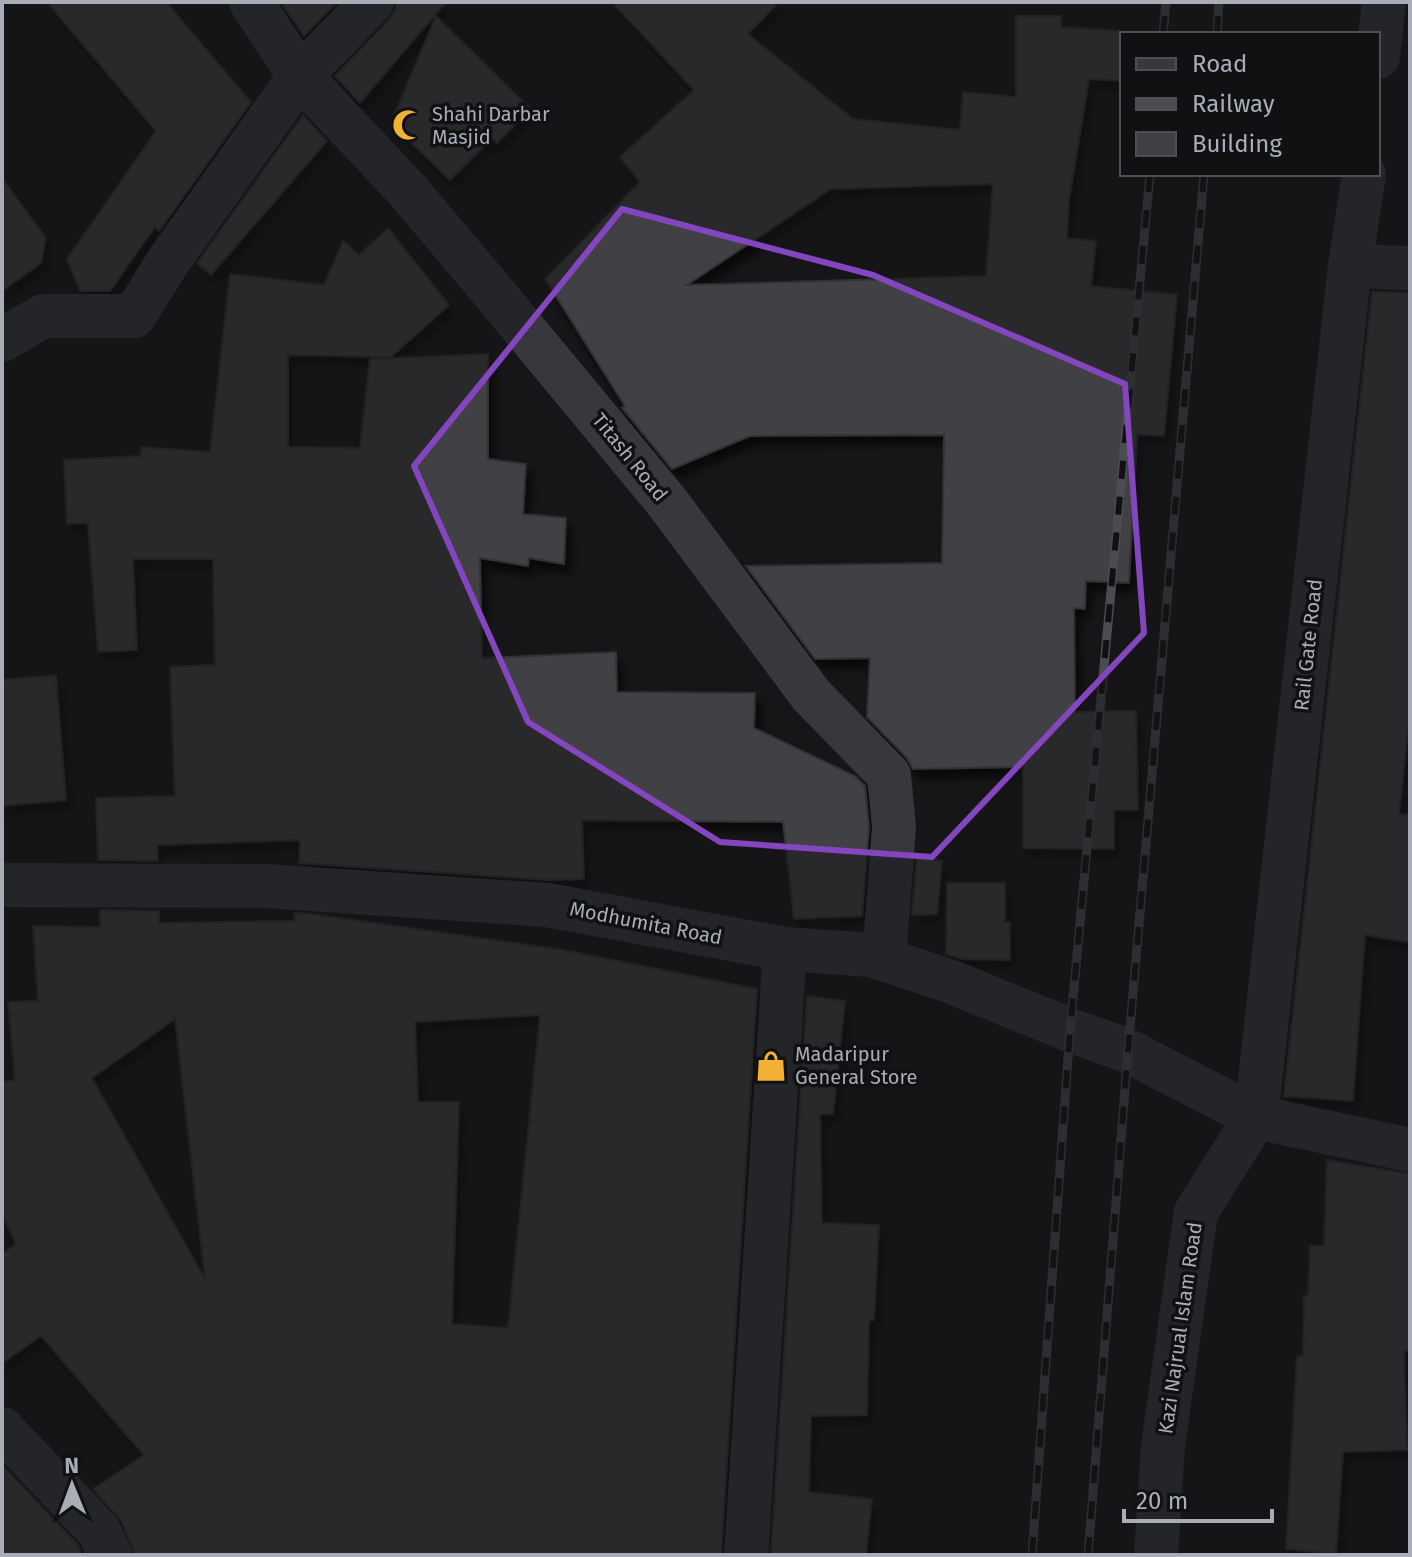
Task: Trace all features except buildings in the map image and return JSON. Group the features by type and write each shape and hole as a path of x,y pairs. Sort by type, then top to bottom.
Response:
{"street":[{"name":"Titash Road","path":"251,2 300,76 409,192 475,269 667,502 811,695 889,775 894,827 884,958"},
{"path":"2,340 43,316 134,316 169,260 300,76 372,2"},
{"path":"1380,39 1384,2"},
{"name":"Rail Gate Road","path":"1256,1117 1350,266 1364,176"},
{"path":"1350,266 1410,268"},
{"name":"Modhumita Road","path":"2,885 267,886 547,905 785,949 884,958 1128,1051 1256,1117 1410,1150"},
{"path":"746,1555 785,949"},
{"name":"Kazi Najrual Islam Road","path":"1156,1555 1163,1446 1196,1212 1256,1117"},
{"path":"2,1429 99,1531 110,1555"}],"highlighted area":[{"path":"622,209 873,275 1125,384 1144,633 932,857 720,842 528,722 414,466"}],"railway":[{"path":"1163,32 1166,2"},
{"path":"1217,32 1219,2"},
{"path":"1032,1555 1070,1030 1150,176"},
{"path":"1088,1555 1204,176"}],"place":[{"name":"Shahi Darbar Masjid","path":"408,125"},
{"name":"Madaripur General Store","path":"771,1066"}]}
